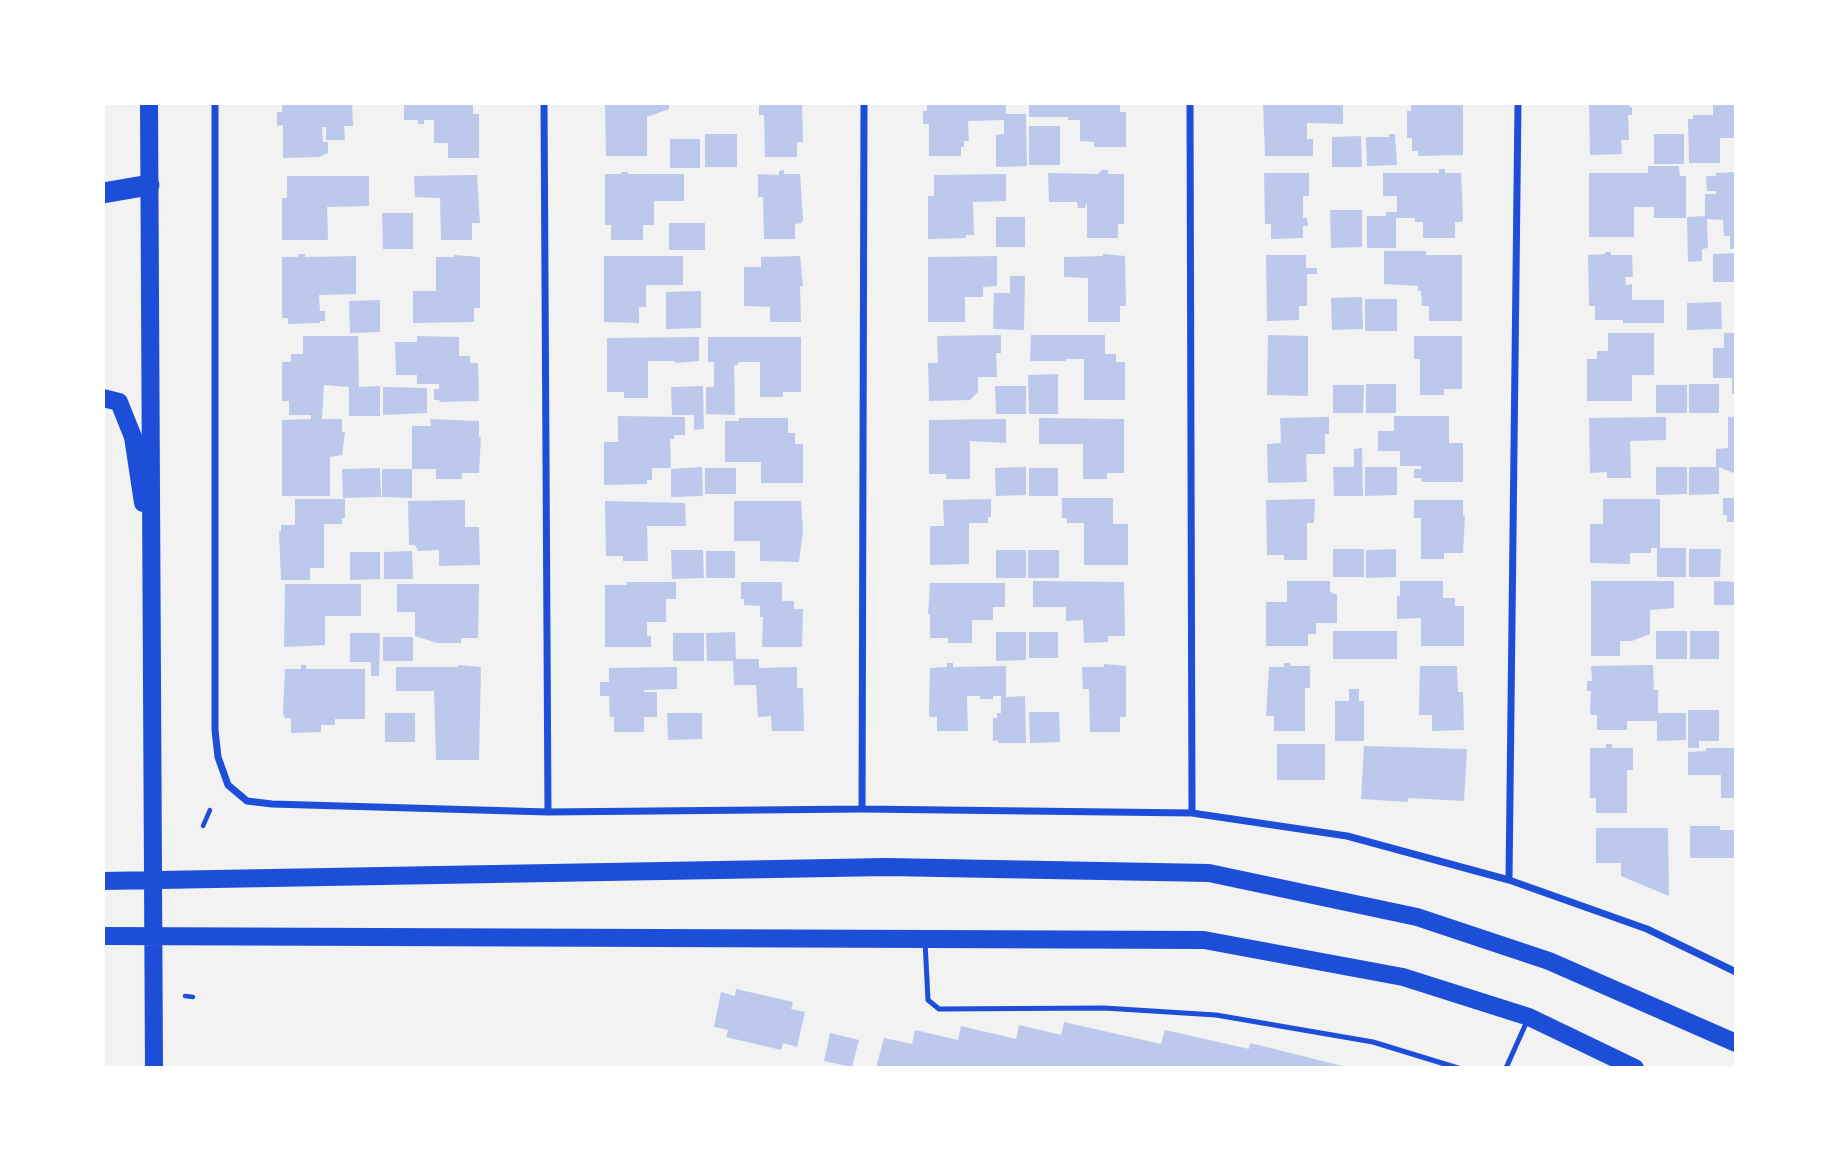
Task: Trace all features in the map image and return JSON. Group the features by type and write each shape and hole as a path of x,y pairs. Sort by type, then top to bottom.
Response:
{"highway":[{"path":"103,193 149,185"}],"main road":[{"path":"149,103 154,1068"},
{"path":"103,398 119,402 133,437 152,555"},
{"path":"103,881 887,867 1209,873 1417,917 1549,961 1736,1043"},
{"path":"103,936 1204,940 1403,977 1529,1017 1635,1068"}],"street":[{"path":"215,103 215,730 218,757 228,785 247,801 271,804 548,812 862,809 1192,813 1347,835 1509,880 1647,929 1736,972"},
{"path":"544,103 548,812"},
{"path":"862,809 864,103"},
{"path":"1190,103 1192,813"},
{"path":"1509,880 1518,103"}],"lane":[{"path":"925,938 928,1000 939,1009 1104,1008 1216,1015 1373,1042 1458,1068"},
{"path":"1506,1068 1529,1017"}],"path":[{"path":"203,826 210,810"},
{"path":"185,996 194,997"}],"building":[{"path":"282,103 352,103 353,126 344,126 345,140 326,140 326,127 322,127 323,142 328,142 328,153 319,157 283,158 283,125 277,126 277,112 282,112"},
{"path":"404,103 473,103 473,114 479,114 479,158 448,158 448,143 434,143 434,120 424,120 424,124 418,124 418,120 404,120"},
{"path":"605,103 669,103 669,109 647,117 647,156 606,156"},
{"path":"759,103 802,103 803,142 797,142 797,157 765,157 764,115 759,115"},
{"path":"927,103 1006,103 1006,114 1026,114 1027,166 996,167 996,135 1004,134 1004,120 968,121 969,141 964,141 961,156 929,156 929,124 923,124 923,111 927,111"},
{"path":"1029,103 1120,103 1120,112 1126,112 1126,147 1094,147 1094,142 1080,141 1080,120 1068,120 1068,117 1029,117"},
{"path":"1263,103 1343,103 1343,124 1307,123 1307,139 1313,139 1313,156 1265,156"},
{"path":"1411,103 1463,103 1463,155 1418,156 1418,151 1412,151 1412,138 1407,138 1407,111 1411,111"},
{"path":"1589,103 1629,103 1632,107 1632,115 1628,115 1629,140 1621,140 1622,154 1590,155"},
{"path":"1713,103 1736,103 1736,138 1720,138 1720,163 1689,163 1688,119 1693,119 1693,115 1713,115"},
{"path":"1029,126 1060,126 1060,165 1029,165"},
{"path":"705,134 737,134 737,167 705,167"},
{"path":"1389,134 1395,134 1397,165 1367,166 1366,137 1389,137"},
{"path":"1654,134 1684,134 1684,164 1654,164"},
{"path":"1361,136 1362,167 1332,167 1332,137"},
{"path":"670,139 700,139 700,168 670,168"},
{"path":"1648,166 1679,166 1680,176 1686,176 1686,218 1654,218 1654,207 1634,207 1634,237 1589,237 1589,173 1648,173"},
{"path":"1439,169 1445,169 1445,173 1461,173 1463,219 1462,222 1455,222 1455,238 1423,238 1423,222 1415,222 1415,218 1396,218 1396,248 1367,248 1367,216 1386,216 1386,212 1397,212 1397,196 1383,196 1383,173 1439,173"},
{"path":"784,170 784,174 800,174 803,220 795,224 795,239 764,239 763,197 758,197 758,174 779,175 779,171"},
{"path":"1102,170 1108,170 1108,174 1124,174 1124,224 1118,224 1118,238 1087,238 1087,202 1085,208 1078,208 1077,202 1049,202 1048,173 1098,174"},
{"path":"1736,172 1736,249 1730,249 1730,236 1724,236 1723,220 1707,219 1708,248 1702,249 1702,261 1688,262 1687,217 1705,216 1705,194 1716,194 1716,191 1707,191 1706,176"},
{"path":"1264,173 1309,173 1309,196 1303,196 1303,218 1307,218 1308,226 1303,226 1303,238 1271,239 1271,224 1265,224"},
{"path":"605,174 684,174 684,201 654,201 654,225 643,225 643,240 611,240 611,225 605,225"},
{"path":"1006,174 1006,201 973,202 974,235 966,235 966,238 928,239 928,196 934,196 934,175"},
{"path":"477,175 480,223 472,223 472,240 441,240 440,198 415,197 414,176"},
{"path":"287,176 369,176 369,206 327,207 328,240 282,240 282,198 287,198"},
{"path":"1330,210 1362,210 1362,247 1331,248"},
{"path":"382,213 413,213 413,249 383,249"},
{"path":"996,217 1025,217 1025,247 996,247"},
{"path":"669,223 705,223 705,250 669,250"},
{"path":"1384,251 1426,251 1426,255 1462,255 1462,321 1429,321 1429,306 1422,306 1418,286 1384,284"},
{"path":"1611,252 1611,255 1632,255 1633,277 1625,277 1626,285 1632,284 1632,300 1664,300 1664,323 1595,320 1595,306 1589,306 1588,255"},
{"path":"1736,253 1736,282 1713,282 1713,254"},
{"path":"298,254 305,254 305,257 356,256 356,294 319,295 320,311 325,311 325,321 320,323 288,324 288,318 282,318 282,257 298,257"},
{"path":"1103,254 1125,256 1126,306 1120,306 1120,322 1088,322 1088,278 1064,277 1064,257"},
{"path":"1266,255 1306,255 1306,268 1317,268 1317,274 1307,274 1307,306 1299,306 1299,320 1267,321"},
{"path":"604,256 683,256 683,285 646,285 646,307 639,307 639,323 604,322"},
{"path":"800,256 803,286 800,286 801,322 770,322 770,307 744,306 744,267 761,267 761,257"},
{"path":"997,256 997,286 983,287 983,297 965,297 965,322 928,322 928,257"},
{"path":"436,257 480,257 480,308 474,308 474,322 413,323 413,291 436,291"},
{"path":"1010,276 1025,276 1024,330 993,329 994,293 1010,293"},
{"path":"701,291 701,328 666,329 666,292"},
{"path":"1362,297 1363,329 1332,330 1331,298"},
{"path":"1365,299 1397,299 1397,331 1365,331"},
{"path":"380,300 380,332 350,333 349,301"},
{"path":"1721,302 1722,329 1687,330 1687,303"},
{"path":"1608,333 1654,333 1654,375 1632,375 1632,401 1587,401 1587,359 1597,359 1597,351 1608,351"},
{"path":"1724,333 1736,333 1736,394 1732,394 1732,378 1713,378 1713,348 1724,348"},
{"path":"1001,335 1001,353 996,353 997,377 978,377 978,392 970,400 929,401 928,363 938,363 937,336"},
{"path":"1031,335 1105,335 1105,354 1116,354 1116,362 1125,362 1125,400 1084,400 1084,359 1030,361"},
{"path":"1268,335 1308,336 1308,396 1267,395"},
{"path":"303,336 358,336 359,387 380,386 380,416 349,416 349,387 324,385 322,419 342,419 342,432 345,432 342,455 330,457 330,496 282,496 282,420 311,419 311,415 289,415 289,401 282,401 282,362 291,362 291,354 303,354"},
{"path":"417,336 459,337 459,356 470,356 470,363 478,363 479,401 440,402 434,400 434,389 439,389 439,384 417,384 417,375 396,375 395,342 417,342"},
{"path":"1414,336 1462,336 1462,389 1444,389 1444,395 1420,395 1420,359 1414,359"},
{"path":"699,337 699,361 648,361 648,398 624,398 624,392 607,392 607,338"},
{"path":"708,337 801,337 801,392 783,392 783,397 760,397 760,362 738,362 738,365 734,365 735,415 706,414 706,387 714,387 714,362 708,362"},
{"path":"1058,374 1058,414 1029,414 1028,375"},
{"path":"1366,384 1396,384 1396,413 1366,413"},
{"path":"1689,384 1719,384 1719,413 1689,413"},
{"path":"1333,385 1364,385 1363,413 1333,413"},
{"path":"1656,385 1687,385 1687,413 1656,413"},
{"path":"703,386 704,429 694,430 694,415 672,415 671,387"},
{"path":"995,386 1026,386 1026,414 996,414"},
{"path":"383,387 427,388 427,413 383,415"},
{"path":"618,416 685,417 685,435 674,435 674,439 670,439 671,468 652,468 652,480 647,480 647,484 604,485 604,442 618,442"},
{"path":"1394,416 1449,416 1449,443 1463,443 1463,482 1422,482 1422,478 1414,478 1414,469 1421,469 1421,466 1400,466 1400,451 1378,451 1378,431 1394,431"},
{"path":"1329,417 1329,434 1325,434 1325,454 1306,454 1307,482 1268,483 1267,444 1281,443 1280,418"},
{"path":"1666,417 1666,440 1630,441 1631,478 1607,478 1607,472 1590,473 1589,418"},
{"path":"1728,417 1736,417 1736,474 1719,467 1719,494 1689,495 1689,467 1716,467 1716,449 1728,448"},
{"path":"739,418 788,418 788,433 795,433 795,444 803,444 803,483 761,483 761,462 725,462 725,421 739,421"},
{"path":"1039,418 1124,419 1124,473 1107,473 1107,479 1083,479 1083,444 1039,444"},
{"path":"430,419 479,421 479,473 462,473 462,479 436,479 436,469 412,469 412,426 431,426"},
{"path":"1006,419 1006,443 970,441 970,479 946,479 946,474 929,474 929,420"},
{"path":"1362,448 1363,496 1334,496 1333,467 1354,467 1354,449"},
{"path":"702,467 703,496 671,497 671,469"},
{"path":"1026,467 1026,495 996,496 995,468"},
{"path":"1365,467 1397,467 1397,495 1365,496"},
{"path":"1656,467 1687,467 1687,494 1656,495"},
{"path":"380,468 381,497 343,498 342,469"},
{"path":"705,468 736,468 736,494 705,494"},
{"path":"1029,468 1058,468 1058,496 1029,496"},
{"path":"382,469 412,469 412,498 382,497"},
{"path":"1062,498 1113,498 1113,524 1128,524 1128,565 1084,565 1084,523 1067,523 1067,518 1062,518"},
{"path":"1723,498 1736,498 1736,522 1727,522 1727,515 1723,515"},
{"path":"295,499 345,499 345,518 342,518 342,524 324,524 324,568 310,568 310,580 281,580 279,531 281,525 295,525"},
{"path":"991,499 991,517 988,517 988,523 969,523 969,564 930,565 930,526 944,526 943,500"},
{"path":"1315,499 1314,523 1307,523 1307,560 1284,560 1284,555 1267,555 1266,500"},
{"path":"1603,499 1660,499 1660,548 1686,548 1686,577 1657,577 1657,548 1651,548 1651,553 1630,553 1630,564 1590,563 1590,524 1603,524"},
{"path":"465,500 465,527 479,527 480,565 439,566 439,550 418,551 415,545 409,545 408,501"},
{"path":"1414,500 1463,500 1463,553 1444,553 1444,559 1421,559 1421,518 1414,518"},
{"path":"605,501 685,503 686,526 647,526 648,561 623,561 623,556 606,556"},
{"path":"734,501 801,501 803,531 799,562 760,561 760,541 734,541"},
{"path":"1333,549 1364,549 1364,577 1333,577"},
{"path":"1396,549 1396,577 1366,578 1366,550"},
{"path":"1689,549 1721,549 1720,577 1689,577"},
{"path":"671,550 703,550 704,578 672,579"},
{"path":"996,550 1026,550 1026,578 996,578"},
{"path":"1028,550 1059,550 1059,578 1028,578"},
{"path":"412,551 413,579 384,579 384,552"},
{"path":"706,551 735,551 735,578 706,578"},
{"path":"350,552 380,552 380,579 350,580"},
{"path":"1033,581 1124,582 1125,636 1108,636 1108,642 1084,643 1083,620 1066,621 1066,607 1033,607"},
{"path":"1287,581 1330,581 1330,592 1337,595 1337,623 1316,623 1316,634 1308,634 1308,646 1266,646 1266,602 1287,602"},
{"path":"1400,581 1443,581 1443,598 1455,598 1455,606 1464,606 1464,646 1421,646 1421,618 1397,619"},
{"path":"1591,581 1674,581 1674,608 1650,610 1650,634 1632,641 1620,641 1620,656 1591,656"},
{"path":"1714,581 1736,582 1736,605 1714,605"},
{"path":"627,582 676,582 676,599 666,599 666,622 647,622 647,636 651,636 651,647 605,647 605,585 627,585"},
{"path":"741,582 782,582 782,601 794,601 794,609 803,609 802,647 762,647 763,617 760,617 760,606 744,605 744,599 741,599"},
{"path":"930,583 1005,583 1005,607 993,607 993,620 972,620 972,643 948,643 948,638 930,638"},
{"path":"285,584 361,584 361,616 325,616 325,645 284,647"},
{"path":"397,584 479,584 478,638 461,638 461,643 437,643 415,636 415,612 397,612"},
{"path":"1333,631 1397,631 1397,659 1333,659"},
{"path":"1656,631 1687,631 1687,659 1656,659"},
{"path":"1690,631 1719,631 1719,659 1690,659"},
{"path":"735,632 736,659 759,659 759,668 797,667 797,688 803,688 804,731 772,731 771,716 758,717 756,685 734,685 733,661 707,661 706,633"},
{"path":"996,632 1026,632 1026,660 996,661"},
{"path":"1029,632 1058,632 1058,658 1029,658"},
{"path":"350,633 380,633 379,676 371,676 371,662 350,662"},
{"path":"673,633 704,633 704,661 673,661"},
{"path":"383,637 413,637 413,661 383,661"},
{"path":"947,663 953,663 953,667 1006,666 1006,697 1025,696 1026,743 993,741 993,718 997,718 997,713 1001,713 1001,696 980,699 980,696 967,696 968,731 937,731 937,717 930,717 929,713 930,668 947,667"},
{"path":"1284,663 1290,663 1290,666 1310,666 1310,688 1305,688 1305,731 1274,731 1274,716 1266,716 1269,667 1284,667"},
{"path":"1104,664 1126,666 1126,717 1120,717 1120,732 1090,732 1089,689 1083,689 1082,667 1104,667"},
{"path":"301,665 306,665 306,669 365,669 365,719 335,719 335,725 321,725 321,732 291,733 291,718 285,718 283,714 285,669 301,669"},
{"path":"1653,665 1654,690 1658,690 1658,713 1686,713 1686,740 1657,741 1657,721 1627,721 1627,730 1597,730 1597,715 1591,715 1590,711 1591,691 1587,691 1587,681 1592,681 1591,666"},
{"path":"1420,666 1457,666 1458,692 1463,692 1464,730 1432,731 1432,715 1419,715"},
{"path":"396,667 481,667 479,760 436,760 434,691 396,691"},
{"path":"677,667 677,689 644,690 657,692 657,717 644,717 644,732 614,732 609,696 600,696 600,682 609,682 609,668"},
{"path":"1349,689 1359,689 1359,701 1364,701 1364,741 1335,741 1335,701 1349,701"},
{"path":"1688,710 1719,710 1719,741 1699,741 1699,748 1688,748"},
{"path":"1029,712 1059,712 1060,742 1030,743"},
{"path":"385,713 415,713 415,742 385,742"},
{"path":"667,713 702,713 702,739 668,740"},
{"path":"1277,744 1325,744 1325,780 1277,780"},
{"path":"1606,744 1612,744 1612,748 1633,748 1633,770 1627,770 1627,813 1596,813 1596,798 1590,798 1590,748 1606,748"},
{"path":"1364,746 1467,749 1464,801 1361,799"},
{"path":"1706,748 1736,748 1736,798 1721,798 1721,775 1688,775 1688,752 1706,751"},
{"path":"1690,826 1720,826 1720,830 1736,830 1736,858 1690,858"},
{"path":"1596,828 1668,828 1669,896 1621,876 1621,863 1596,863"},
{"path":"736,989 793,1002 791,1009 805,1012 797,1047 783,1043 781,1050 726,1037 728,1030 714,1027 721,992 735,996"},
{"path":"1064,1022 1161,1044 1165,1030 1249,1049 1250,1043 1350,1068 876,1068 884,1038 912,1044 915,1030 958,1040 961,1026 1016,1039 1019,1025 1061,1035"},
{"path":"830,1033 859,1040 852,1067 824,1061"}]}
